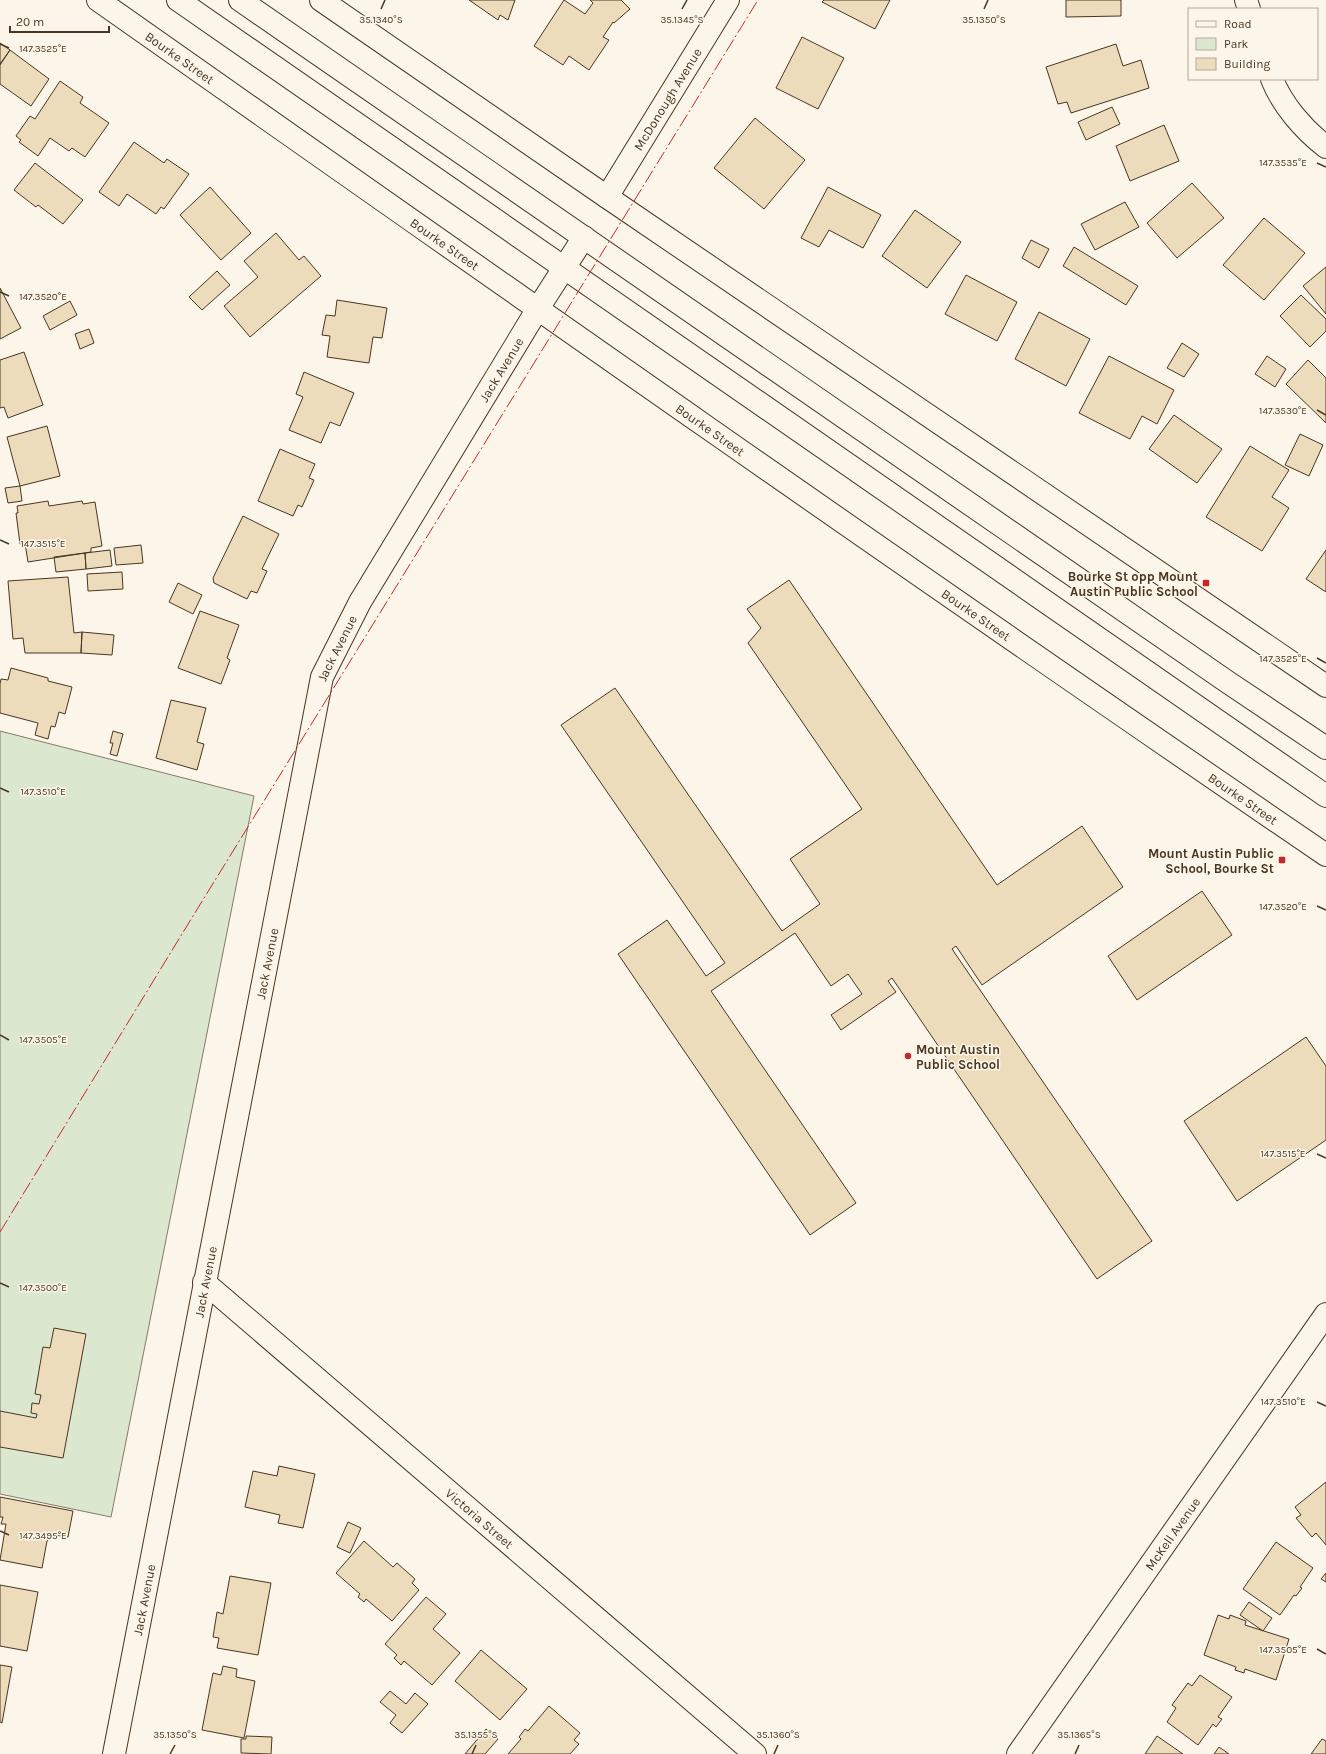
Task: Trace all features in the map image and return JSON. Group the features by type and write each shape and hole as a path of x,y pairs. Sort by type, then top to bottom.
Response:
{"street":[{"name":"Bourke Street","path":"98,0 537,310 1128,721 1326,856"},
{"path":"178,0 1326,796"},
{"path":"240,0 584,236 1229,683 1326,748"},
{"path":"321,0 607,197 1326,686"},
{"name":"McDonough Avenue","path":"607,197 728,0"},
{"path":"1273,80 1290,112 1317,140 1326,147"},
{"name":"Jack Avenue","path":"114,1754 322,677 360,602 537,310 584,236"},
{"name":"Victoria Street","path":"204,1282 755,1754"},
{"name":"McKell Avenue","path":"1018,1754 1326,1314"}],"green space":[{"path":"0,731 254,796 111,1517 0,1494"}],"building":[{"path":"469,0 515,0 508,20 500,15 498,20"},
{"path":"564,0 585,14 593,3 590,0 621,0 630,9 614,23 613,22 603,37 609,40 589,70 569,56 563,65 534,46"},
{"path":"824,0 890,0 875,29 822,2"},
{"path":"1066,0 1121,0 1121,16 1066,17"},
{"path":"802,37 844,58 818,109 776,88"},
{"path":"0,43 10,50 0,65"},
{"path":"1116,44 1123,66 1141,60 1149,88 1071,113 1067,102 1058,104 1046,67"},
{"path":"10,50 49,79 31,106 0,84 0,64"},
{"path":"60,81 83,97 80,103 109,123 85,157 72,148 69,151 50,138 38,156 19,142 21,140 16,136 30,116 35,119"},
{"path":"1112,107 1120,124 1086,140 1078,122"},
{"path":"755,118 805,160 764,209 714,168"},
{"path":"1164,125 1179,161 1130,181 1116,146"},
{"path":"134,142 164,163 167,159 189,174 164,209 161,207 156,214 127,194 119,206 99,192"},
{"path":"35,163 83,200 63,224 38,205 36,207 14,190"},
{"path":"1192,183 1224,218 1177,258 1147,223"},
{"path":"210,187 251,233 221,260 180,215"},
{"path":"828,187 881,215 863,248 829,230 819,247 801,238"},
{"path":"1125,202 1139,227 1095,250 1081,224"},
{"path":"915,210 961,242 927,288 882,256"},
{"path":"1264,218 1305,253 1264,300 1223,265"},
{"path":"276,233 299,260 304,256 321,276 250,337 224,306 258,277 244,261"},
{"path":"1031,240 1049,249 1039,268 1022,258"},
{"path":"1074,247 1138,286 1126,305 1063,266"},
{"path":"1326,267 1326,314 1303,286"},
{"path":"217,271 230,285 202,310 189,297"},
{"path":"966,275 1017,302 997,341 945,314"},
{"path":"0,288 21,328 0,339"},
{"path":"1301,295 1326,319 1326,331 1310,347 1280,316"},
{"path":"337,300 387,308 382,338 373,337 369,363 327,357 330,336 322,335 326,315 335,316"},
{"path":"70,301 77,315 50,330 43,316"},
{"path":"1039,312 1090,339 1066,386 1015,359"},
{"path":"89,329 94,343 80,349 75,334"},
{"path":"1182,343 1199,354 1184,377 1167,368"},
{"path":"24,352 43,405 8,418 4,407 0,408 0,360"},
{"path":"1109,356 1174,390 1157,424 1142,416 1130,439 1079,413"},
{"path":"1267,356 1286,369 1275,387 1255,374"},
{"path":"1308,360 1326,378 1326,423 1286,384"},
{"path":"304,372 354,393 340,426 330,422 321,443 289,430 303,397 296,394"},
{"path":"1174,415 1222,449 1197,483 1149,449"},
{"path":"47,426 60,476 20,486 7,437"},
{"path":"1300,434 1323,445 1309,476 1285,465"},
{"path":"1250,446 1289,470 1272,497 1289,508 1262,551 1206,517"},
{"path":"280,449 315,464 309,478 314,480 302,507 298,505 293,516 258,501"},
{"path":"20,486 22,501 8,503 5,488"},
{"path":"48,501 49,506 82,501 83,504 95,502 102,546 91,548 91,552 28,562 25,543 20,544 16,513 18,513 17,506"},
{"path":"243,516 279,534 262,569 267,571 257,593 251,591 247,599 214,583 213,578"},
{"path":"141,545 143,563 116,565 114,548"},
{"path":"110,550 112,566 86,569 85,553"},
{"path":"1326,550 1326,592 1306,579"},
{"path":"85,553 86,569 56,572 54,557"},
{"path":"122,572 123,589 88,591 87,574"},
{"path":"68,577 74,633 82,632 81,653 25,653 23,638 13,639 8,581"},
{"path":"789,580 997,885 1082,826 1123,887 982,985 956,946 952,949 1152,1241 1097,1279 892,978 888,981 896,992 841,1030 831,1015 862,994 848,974 831,986 795,933 711,991 856,1203 810,1235 618,954 667,920 706,976 725,963 561,725 615,688 782,931 820,904 790,859 862,809 748,643 761,628 747,609"},
{"path":"178,583 202,595 193,614 169,602"},
{"path":"200,611 239,625 227,658 230,660 221,684 178,668"},
{"path":"82,632 114,635 112,655 81,653"},
{"path":"11,668 48,678 48,681 72,687 65,714 59,712 55,727 51,726 48,739 35,735 38,723 0,713 1,679 8,680"},
{"path":"171,700 206,708 197,742 204,744 197,770 156,758"},
{"path":"113,731 123,734 117,756 110,754 113,743 110,743"},
{"path":"1202,891 1232,935 1137,1000 1108,956"},
{"path":"1306,1037 1326,1066 1326,1140 1237,1201 1184,1121"},
{"path":"54,1328 86,1334 63,1458 0,1447 0,1411 36,1418 37,1414 31,1413 32,1403 39,1404 41,1395 35,1394 43,1347 50,1348"},
{"path":"279,1466 315,1474 303,1528 278,1523 280,1515 245,1507 253,1471 277,1476"},
{"path":"1326,1482 1326,1545 1316,1533 1312,1537 1296,1518 1301,1515 1295,1507"},
{"path":"0,1497 73,1511 68,1537 55,1535 47,1541 42,1568 0,1560 6,1524 1,1524 3,1517 0,1517"},
{"path":"348,1522 361,1528 350,1553 337,1547"},
{"path":"364,1541 393,1567 397,1563 415,1579 412,1583 419,1590 392,1621 366,1599 364,1602 358,1597 360,1594 336,1573"},
{"path":"1276,1542 1313,1568 1300,1587 1302,1588 1296,1596 1294,1595 1280,1615 1243,1589"},
{"path":"1326,1573 1326,1582 1321,1579"},
{"path":"230,1576 271,1583 258,1655 217,1648 219,1638 213,1637 217,1612 223,1614"},
{"path":"0,1585 38,1592 27,1651 0,1646"},
{"path":"426,1597 446,1614 433,1629 460,1653 432,1685 404,1661 401,1665 394,1658 397,1655 385,1644"},
{"path":"1249,1602 1272,1618 1263,1631 1240,1615"},
{"path":"1218,1615 1229,1619 1230,1615 1246,1621 1245,1625 1289,1639 1276,1680 1245,1669 1244,1673 1235,1670 1236,1667 1204,1655"},
{"path":"481,1650 527,1689 500,1720 455,1681"},
{"path":"0,1665 12,1667 2,1723 0,1722"},
{"path":"223,1666 237,1669 236,1677 255,1681 244,1738 202,1730 213,1673 221,1675"},
{"path":"1200,1675 1232,1697 1218,1717 1222,1719 1216,1727 1213,1724 1198,1745 1167,1722 1176,1708 1172,1705 1188,1683 1192,1686"},
{"path":"390,1691 406,1704 415,1693 428,1704 402,1733 390,1723 396,1715 380,1702"},
{"path":"549,1706 580,1733 574,1740 579,1744 570,1754 508,1754 521,1739 519,1737 525,1729 528,1731"},
{"path":"486,1729 498,1739 485,1754 465,1754"},
{"path":"246,1736 272,1737 271,1754 241,1753 241,1739 246,1739"},
{"path":"1157,1736 1183,1754 1145,1754"},
{"path":"1322,1739 1326,1741 1326,1754 1311,1754"},
{"path":"1219,1747 1229,1754 1214,1754"}],"power":[{"path":"0,1232 193,916 758,0"}],"place":[{"name":"Bourke St opp Mount Austin Public School","path":"1206,583"},
{"name":"Mount Austin Public School, Bourke St","path":"1282,860"},
{"name":"Mount Austin Public School","path":"908,1056"}]}
